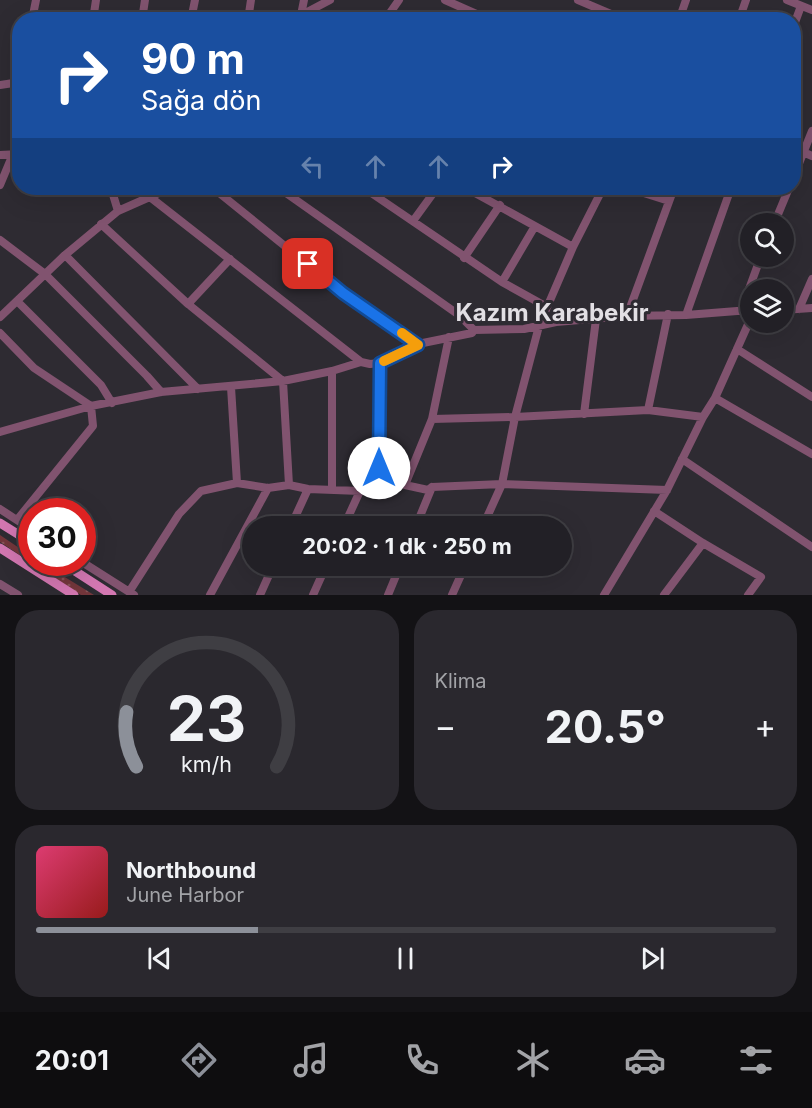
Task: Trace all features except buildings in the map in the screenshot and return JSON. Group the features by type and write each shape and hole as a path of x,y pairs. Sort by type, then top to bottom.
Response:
{"main road":[{"path":"0,523 18,534"},
{"path":"0,548 74,595"},
{"path":"83,576 111,595"}],"street":[{"path":"307,12 330,0"},
{"path":"445,0 472,12"},
{"path":"579,0 607,12"},
{"path":"787,0 812,10"},
{"path":"799,12 801,6"},
{"path":"801,159 812,131"},
{"path":"801,151 812,156"},
{"path":"0,184 12,162"},
{"path":"113,195 118,211"},
{"path":"0,317 101,224 118,211 154,195"},
{"path":"222,195 343,293 418,345"},
{"path":"289,195 459,315 474,330"},
{"path":"374,195 464,258 501,282 547,307"},
{"path":"413,221 432,195"},
{"path":"480,195 573,247"},
{"path":"488,516 502,484 515,417 539,326 573,247 599,195"},
{"path":"650,195 669,201"},
{"path":"627,316 671,195"},
{"path":"686,315 729,195"},
{"path":"779,213 786,195"},
{"path":"150,197 362,362 370,364 380,363 418,345 472,333 474,330 524,329 556,322 740,310"},
{"path":"464,258 500,205"},
{"path":"101,224 188,304 283,381 289,485"},
{"path":"501,282 535,226"},
{"path":"0,240 45,274 161,392"},
{"path":"65,255 198,388"},
{"path":"188,304 230,259"},
{"path":"799,309 812,279"},
{"path":"16,301 101,385 112,403"},
{"path":"794,309 812,308"},
{"path":"648,410 669,314"},
{"path":"584,414 596,319"},
{"path":"0,333 34,368 91,406"},
{"path":"604,595 667,490 703,417 715,398 744,333"},
{"path":"449,337 432,419 405,485 428,489 502,484 667,490"},
{"path":"737,349 812,398"},
{"path":"0,432 91,406 161,392 283,381 362,362"},
{"path":"96,571 131,593 179,514 201,491 237,483 268,488 289,485 308,489 360,491 379,489 380,363"},
{"path":"332,371 332,489"},
{"path":"231,387 237,483"},
{"path":"715,398 812,454"},
{"path":"0,509 17,520 93,426 91,406"},
{"path":"432,419 648,410 703,417"},
{"path":"682,459 812,547"},
{"path":"420,516 432,487"},
{"path":"210,595 268,488"},
{"path":"296,516 308,489"},
{"path":"349,516 360,491"},
{"path":"654,511 761,577 748,595"},
{"path":"664,595 703,543"},
{"path":"260,595 269,576"},
{"path":"313,595 322,576"},
{"path":"388,595 396,576"},
{"path":"452,595 461,576"},
{"path":"0,584 18,595"}],"shaded area":[{"path":"0,535 18,547 18,554 0,542"},
{"path":"52,576 63,576 94,595 81,595"}],"slow traffic":[{"path":"384,361 418,345 402,333"}],"district":[{"name":"Kazım Karabekir","path":"552,313"}],"route":[{"path":"308,264 343,293 418,345 380,363 379,468"}]}
